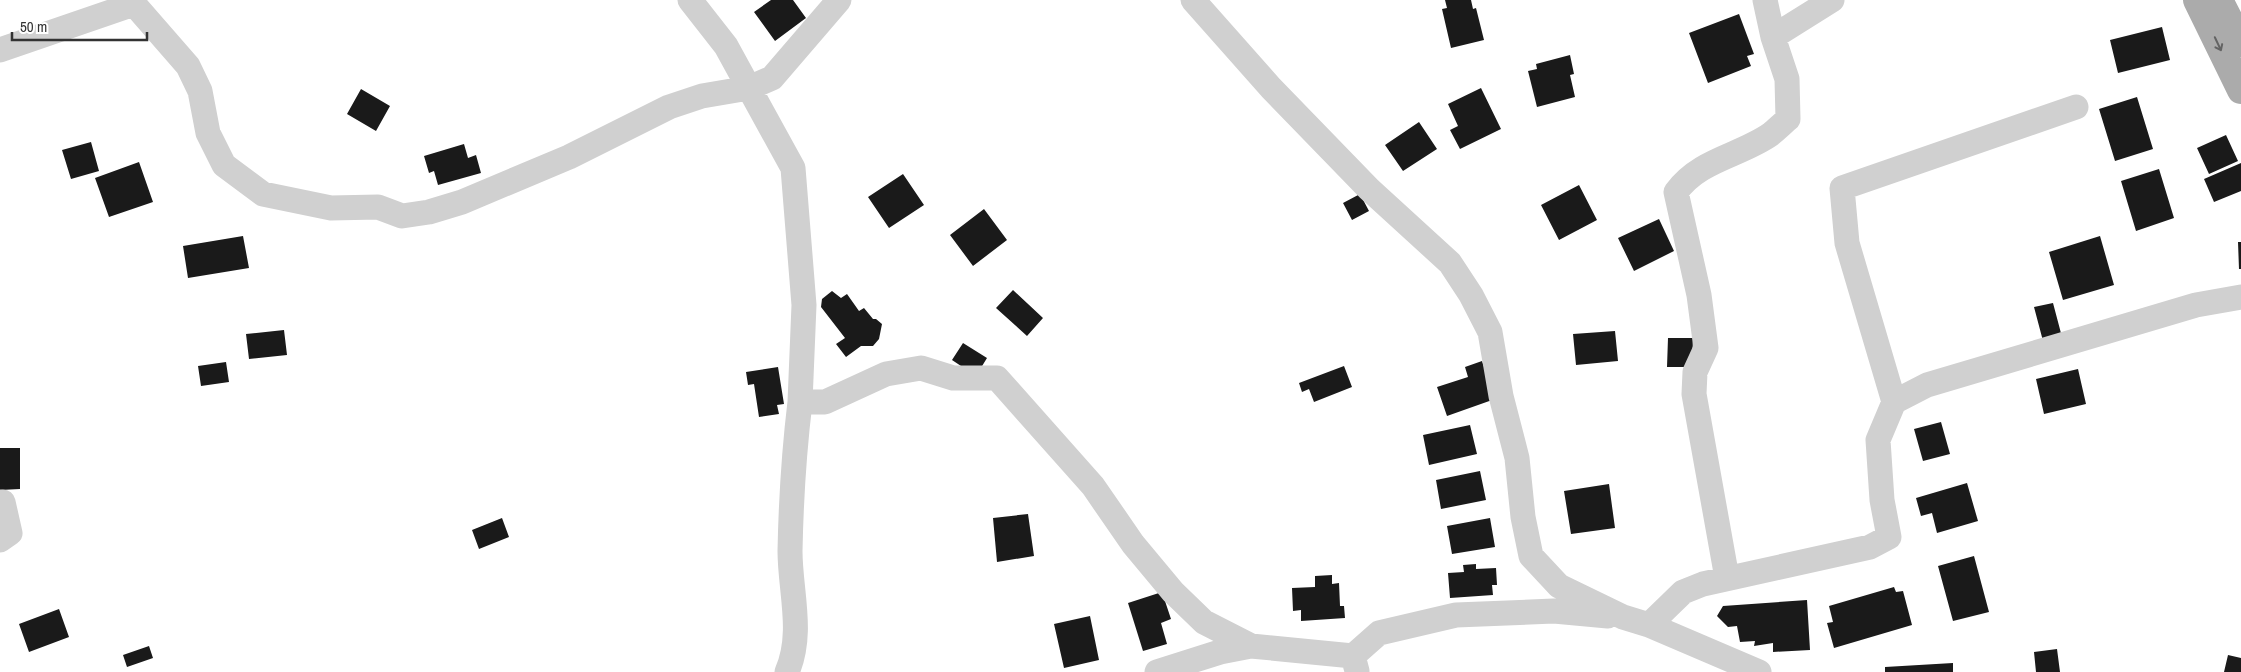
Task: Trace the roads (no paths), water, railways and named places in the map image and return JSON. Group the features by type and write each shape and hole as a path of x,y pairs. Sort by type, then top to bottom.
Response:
{"main road":[{"path":"2197,0 2241,90"},
{"path":"2220,0 2241,43"}],"street":[{"path":"690,0 726,46 793,168 804,305 800,402 791,480 790,554 796,630 787,672"},
{"path":"0,50 133,2 188,66 200,91 208,133 224,165 263,194 331,208 378,207 402,216 429,212 462,202 569,157 669,107 702,96 749,88 772,78 839,0"},
{"path":"1194,0 1271,88 1369,190 1450,263 1471,295 1490,332 1501,396 1517,458 1523,517 1531,556 1559,586 1623,617 1649,625 1759,672"},
{"path":"1727,578 1694,394 1695,372 1706,348 1699,295 1676,192 1687,178 1712,162 1770,135 1788,119 1787,79 1773,36 1765,0"},
{"path":"1773,36 1832,0"},
{"path":"1649,625 1683,592 1727,578 1870,547 1888,537 1882,500 1878,440 1894,402 1847,243 1842,188 2076,107"},
{"path":"1894,402 1927,385 2196,305 2241,297"},
{"path":"800,402 826,402 886,374 921,368 953,378 997,378 1094,486 1134,544 1173,592 1204,622 1251,646 1355,664 1379,633 1456,615 1554,611 1623,617"},
{"path":"0,502 3,502 10,533 0,540"},
{"path":"1157,672 1220,652 1251,646"}]}
